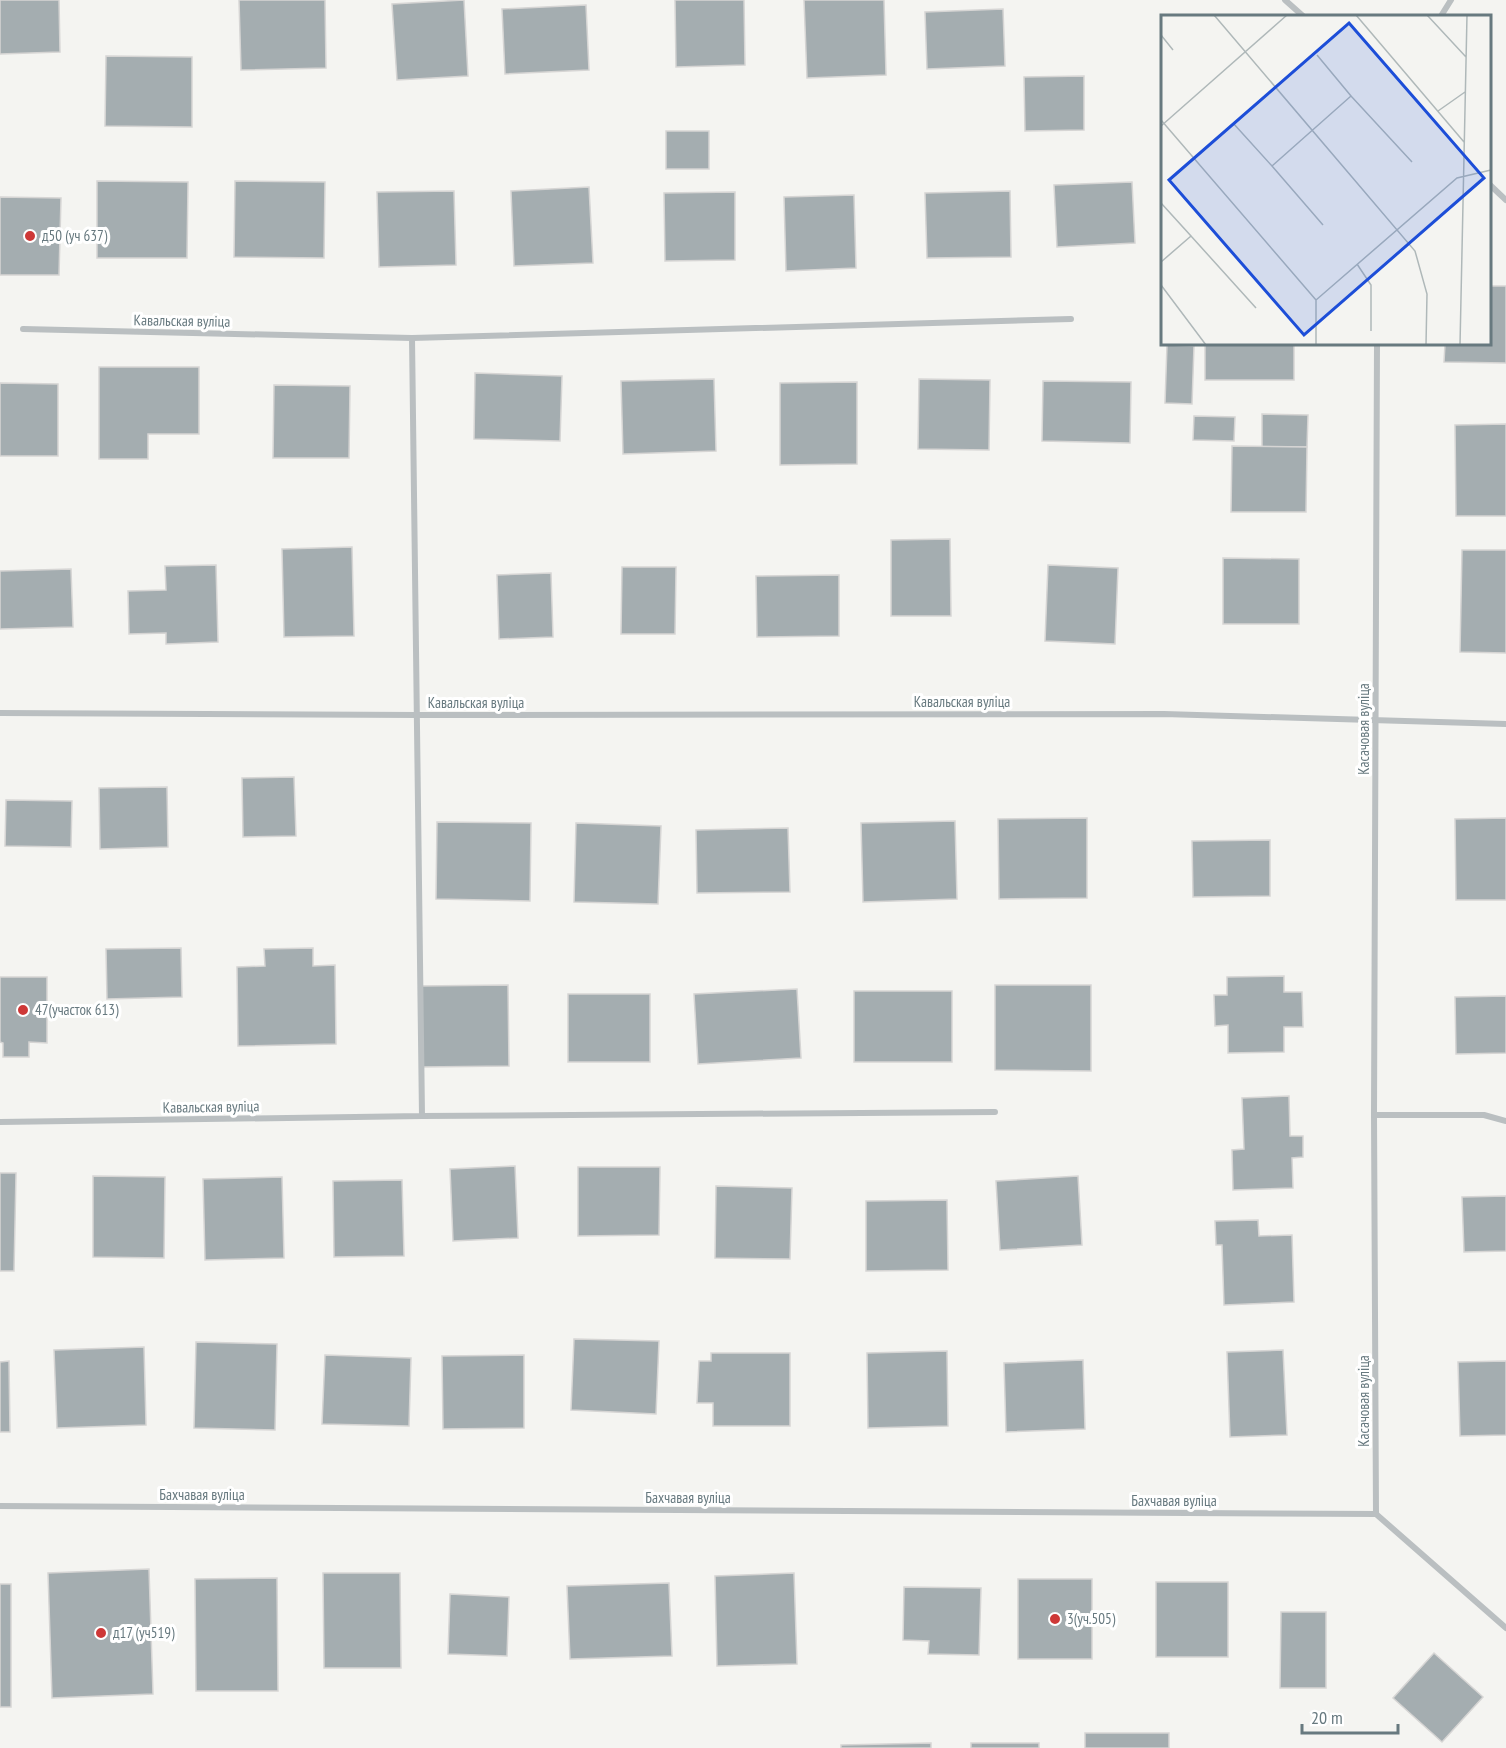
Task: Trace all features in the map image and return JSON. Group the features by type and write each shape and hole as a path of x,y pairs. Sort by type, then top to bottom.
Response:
{"street":[{"path":"1285,0 1302,15"},
{"path":"1442,15 1451,0"},
{"path":"1491,186 1506,200"},
{"name":"Кавальская вуліца","path":"23,329 412,338 1071,320"},
{"name":"Кавальская вуліца","path":"412,338 422,1116"},
{"name":"Касачовая вуліца","path":"1376,1514 1374,1115 1377,345"},
{"name":"Кавальская вуліца","path":"0,713 1140,714 1506,724"},
{"name":"Кавальская вуліца","path":"0,1122 994,1112"},
{"path":"1374,1115 1484,1115 1506,1121"},
{"name":"Бахчавая вуліца","path":"0,1506 1376,1514"},
{"path":"1376,1514 1506,1628"}],"building":[{"path":"0,0 59,0 60,52 0,54"},
{"path":"239,0 325,0 326,68 241,70"},
{"path":"464,0 468,76 397,80 392,4"},
{"path":"675,0 744,0 745,65 676,67"},
{"path":"804,0 884,0 886,75 807,78"},
{"path":"586,5 589,70 505,74 502,9"},
{"path":"1003,9 1005,66 927,69 925,12"},
{"path":"106,56 192,57 192,127 105,126"},
{"path":"1084,76 1084,130 1025,131 1024,77"},
{"path":"666,131 709,131 709,169 666,169"},
{"path":"97,181 188,182 187,258 97,258"},
{"path":"235,181 325,182 324,258 234,257"},
{"path":"1132,182 1135,243 1057,247 1054,185"},
{"path":"589,187 593,263 514,266 511,191"},
{"path":"454,191 456,265 379,267 377,192"},
{"path":"1010,191 1011,257 927,258 925,193"},
{"path":"735,192 735,260 665,261 664,193"},
{"path":"854,195 856,268 786,271 784,197"},
{"name":"д50 (уч 637)","path":"0,197 61,198 59,275 0,275"},
{"path":"1491,286 1506,286 1506,363 1444,362 1445,345 1491,345"},
{"path":"1167,345 1194,346 1192,404 1165,403"},
{"path":"1205,345 1294,345 1294,380 1205,380"},
{"path":"99,367 199,367 199,434 148,434 148,459 99,459"},
{"path":"475,373 562,376 560,441 474,439"},
{"path":"714,379 716,451 623,454 621,381"},
{"path":"919,379 990,380 989,450 918,449"},
{"path":"1043,381 1131,382 1130,443 1042,441"},
{"path":"857,382 857,464 780,465 780,383"},
{"path":"0,383 58,384 58,456 0,456"},
{"path":"274,385 350,386 349,458 273,458"},
{"path":"1262,414 1308,415 1307,447 1262,447"},
{"path":"1194,416 1235,417 1234,441 1193,440"},
{"path":"1506,424 1506,516 1456,516 1455,425"},
{"path":"1232,446 1307,447 1306,512 1231,512"},
{"path":"950,539 951,616 891,616 891,540"},
{"path":"352,547 354,636 284,637 282,549"},
{"path":"1462,550 1506,550 1506,653 1460,652"},
{"path":"1223,558 1299,559 1299,624 1223,624"},
{"path":"216,565 218,642 166,644 166,633 129,634 128,591 166,590 165,566"},
{"path":"1048,565 1118,568 1115,644 1045,641"},
{"path":"622,567 676,567 675,634 621,634"},
{"path":"71,569 73,627 0,629 0,571"},
{"path":"551,573 553,637 499,639 497,575"},
{"path":"839,575 839,636 757,637 756,576"},
{"path":"294,777 296,836 243,837 242,778"},
{"path":"167,787 168,847 100,849 99,788"},
{"path":"6,800 72,801 71,847 5,846"},
{"path":"1087,818 1087,898 999,899 998,819"},
{"path":"1506,818 1506,900 1456,900 1455,819"},
{"path":"955,821 957,899 863,902 861,823"},
{"path":"437,822 531,823 530,901 436,899"},
{"path":"576,823 661,826 658,904 574,902"},
{"path":"788,828 790,892 697,893 696,830"},
{"path":"1270,840 1270,896 1193,897 1192,841"},
{"path":"181,948 182,997 107,999 106,949"},
{"path":"313,948 313,966 335,965 336,1044 238,1046 237,967 265,966 264,949"},
{"path":"1284,976 1284,992 1302,992 1303,1027 1284,1027 1284,1052 1228,1053 1228,1025 1215,1026 1214,995 1227,995 1227,977"},
{"name":"47(участок 613)","path":"0,977 47,977 47,1043 29,1042 29,1057 3,1057 3,1043 0,1042"},
{"path":"508,985 509,1066 420,1067 419,986"},
{"path":"995,985 1091,985 1091,1071 995,1070"},
{"path":"797,989 801,1058 698,1064 694,994"},
{"path":"854,991 952,991 952,1062 854,1062"},
{"path":"568,994 650,994 650,1062 568,1062"},
{"path":"1506,996 1506,1053 1456,1054 1455,997"},
{"path":"1289,1096 1290,1136 1303,1136 1303,1157 1292,1158 1293,1188 1233,1190 1232,1150 1244,1149 1242,1098"},
{"path":"515,1166 518,1238 453,1241 450,1169"},
{"path":"578,1167 660,1167 659,1235 578,1236"},
{"path":"0,1173 16,1173 14,1271 0,1271"},
{"path":"93,1176 165,1177 164,1258 93,1257"},
{"path":"1078,1176 1082,1245 1000,1250 996,1181"},
{"path":"282,1177 284,1258 205,1260 203,1179"},
{"path":"402,1180 404,1256 334,1257 333,1181"},
{"path":"716,1186 792,1188 790,1259 715,1258"},
{"path":"1506,1196 1506,1251 1464,1252 1462,1197"},
{"path":"947,1200 948,1270 866,1271 866,1201"},
{"path":"1258,1220 1259,1236 1292,1235 1294,1302 1224,1305 1222,1245 1216,1245 1215,1221"},
{"path":"574,1339 659,1341 656,1414 571,1410"},
{"path":"196,1342 277,1344 275,1430 194,1428"},
{"path":"144,1347 146,1425 57,1428 54,1350"},
{"path":"1283,1350 1287,1435 1230,1437 1227,1352"},
{"path":"947,1351 948,1426 868,1428 867,1353"},
{"path":"711,1353 790,1353 790,1426 713,1426 713,1403 697,1403 699,1361 711,1361"},
{"path":"325,1355 411,1358 409,1426 322,1424"},
{"path":"524,1355 524,1428 443,1429 442,1356"},
{"path":"1083,1360 1085,1429 1006,1432 1004,1363"},
{"path":"9,1361 10,1432 0,1432 0,1362"},
{"path":"1506,1361 1506,1435 1460,1436 1458,1362"},
{"name":"д17 (уч519)","path":"149,1569 153,1694 52,1698 48,1573"},
{"path":"323,1573 400,1573 401,1668 324,1668"},
{"path":"794,1573 797,1664 717,1666 715,1576"},
{"path":"277,1578 278,1691 196,1691 195,1579"},
{"name":"3(уч.505)","path":"1018,1579 1092,1579 1092,1659 1018,1659"},
{"path":"1156,1582 1228,1582 1228,1657 1156,1657"},
{"path":"669,1583 672,1656 570,1659 567,1586"},
{"path":"0,1584 11,1584 11,1707 0,1707"},
{"path":"904,1587 981,1588 979,1655 928,1654 929,1641 903,1640"},
{"path":"450,1594 509,1597 507,1656 448,1654"},
{"path":"1281,1612 1326,1612 1326,1688 1280,1688"},
{"path":"1434,1653 1483,1697 1442,1742 1393,1698"},
{"path":"1085,1733 1169,1733 1169,1748 1085,1748"},
{"path":"931,1743 931,1748 841,1748 841,1745"},
{"path":"971,1743 1039,1743 1039,1748 971,1748"}],"place":[{"name":"д50 (уч 637)","path":"30,236"},
{"name":"47(участок 613)","path":"23,1010"},
{"name":"3(уч.505)","path":"1055,1619"},
{"name":"д17 (уч519)","path":"101,1633"}]}
